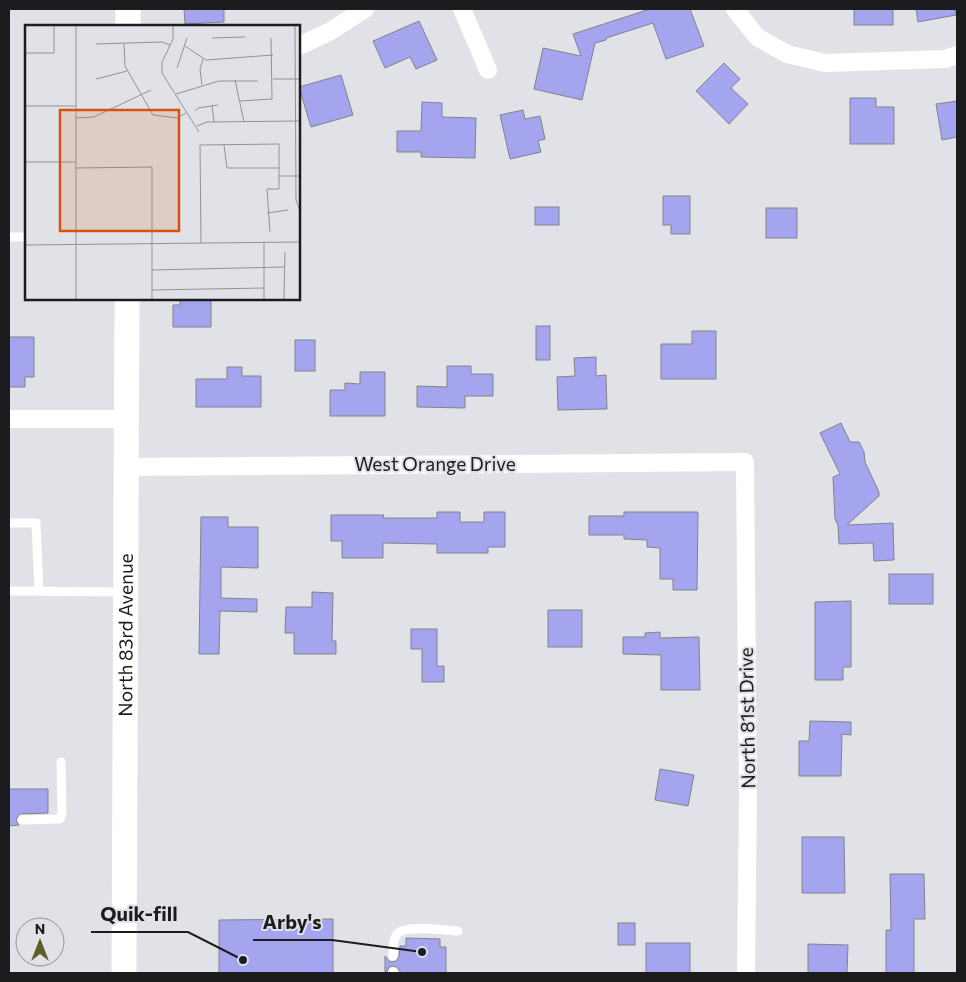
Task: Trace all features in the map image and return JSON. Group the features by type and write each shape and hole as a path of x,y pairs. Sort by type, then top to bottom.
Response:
{"main road":[{"path":"128,9 128,25"},
{"name":"North 83rd Avenue","path":"124,973 127,300"}],"street":[{"path":"300,46 329,32 365,9"},
{"path":"462,9 488,70"},
{"path":"736,9 757,37 787,54 826,63 945,59 957,55"},
{"path":"9,419 126,418"},
{"name":"West Orange Drive","path":"126,467 745,462"},
{"name":"North 81st Drive","path":"745,462 748,792 746,973"}],"lane":[{"path":"9,238 25,238"},
{"path":"9,524 36,523 40,591"},
{"path":"9,591 126,592"},
{"path":"22,820 60,818 62,813 61,762"},
{"path":"393,956 394,940 397,934 401,932 411,929 458,931"}],"building":[{"path":"184,9 224,9 224,22 185,24"},
{"path":"650,9 690,9 704,46 666,59 653,23 595,43 582,100 534,89 543,48 581,56 573,34"},
{"path":"854,9 893,9 893,25 854,25"},
{"path":"916,9 955,9 956,15 918,22"},
{"path":"419,21 437,60 416,69 410,57 385,68 373,41"},
{"path":"724,63 740,79 731,88 748,104 729,124 696,91"},
{"path":"341,75 353,115 311,127 300,87"},
{"path":"850,98 876,98 876,107 894,107 894,144 850,144"},
{"path":"957,101 957,137 942,140 936,104"},
{"path":"422,102 442,103 442,117 476,118 475,158 421,157 421,152 397,152 397,131 421,131"},
{"path":"523,110 525,119 540,116 545,139 538,141 541,152 510,159 500,115"},
{"path":"663,196 690,196 690,234 671,234 671,225 663,225"},
{"path":"535,207 559,207 559,225 535,225"},
{"path":"766,208 797,208 797,238 766,238"},
{"path":"180,300 211,300 211,327 173,327 173,305 180,305"},
{"path":"536,326 550,326 550,360 536,360"},
{"path":"692,331 716,331 716,379 661,379 661,344 692,344"},
{"path":"9,337 34,337 34,377 25,377 25,387 9,387"},
{"path":"295,340 315,340 315,371 295,371"},
{"path":"596,357 596,376 606,375 607,409 558,410 557,377 575,376 574,358"},
{"path":"447,366 471,366 471,374 493,374 493,396 465,396 465,408 417,407 417,386 447,387"},
{"path":"227,367 242,367 242,376 261,376 261,407 196,407 196,379 227,379"},
{"path":"360,372 385,372 385,416 330,416 330,390 345,390 345,383 360,384"},
{"path":"841,423 850,442 859,442 864,452 865,462 879,492 879,496 847,525 893,523 894,560 874,561 873,543 839,544 838,525 835,519 833,477 840,474 820,433"},
{"path":"437,512 460,512 460,522 484,522 484,512 505,512 505,547 488,547 488,553 437,553 437,544 383,543 383,558 342,558 342,541 331,541 331,515 384,515 383,518 437,518"},
{"path":"624,512 698,512 697,590 673,590 673,579 660,579 660,548 647,547 647,540 624,539 624,535 589,535 589,516 624,516"},
{"path":"201,517 228,517 228,527 258,527 258,568 221,567 221,598 257,599 257,612 220,611 219,654 199,654"},
{"path":"889,574 933,574 933,604 889,604"},
{"path":"312,592 333,593 332,641 336,641 336,654 294,654 294,633 285,633 286,607 312,607"},
{"path":"851,601 851,667 843,667 843,680 815,680 815,602"},
{"path":"548,610 582,610 582,647 548,647"},
{"path":"411,629 437,629 437,666 444,666 444,682 422,682 422,649 411,649"},
{"path":"660,632 660,638 699,637 700,690 661,690 661,655 623,654 623,637 645,637 645,633"},
{"path":"810,721 851,722 851,735 842,734 841,776 799,776 799,741 809,741"},
{"path":"660,769 694,775 688,806 655,800"},
{"path":"9,789 48,789 48,813 19,814 16,820 19,825 9,826"},
{"path":"802,837 844,837 845,893 802,893"},
{"path":"890,874 924,874 925,919 914,919 914,973 886,973 886,930 891,930"},
{"path":"333,919 333,973 219,973 219,920"},
{"path":"618,923 635,923 635,945 618,945"},
{"path":"406,938 440,939 440,947 446,947 446,973 401,973 397,967 393,966 389,967 387,972 385,972 385,956 390,962 396,961 399,957 400,946 406,946"},
{"path":"646,943 690,943 690,973 646,973"},
{"path":"808,944 848,945 847,973 808,973"}],"place":[{"name":"Arby's","path":"422,952"},
{"name":"Quik-fill","path":"243,960"}]}
